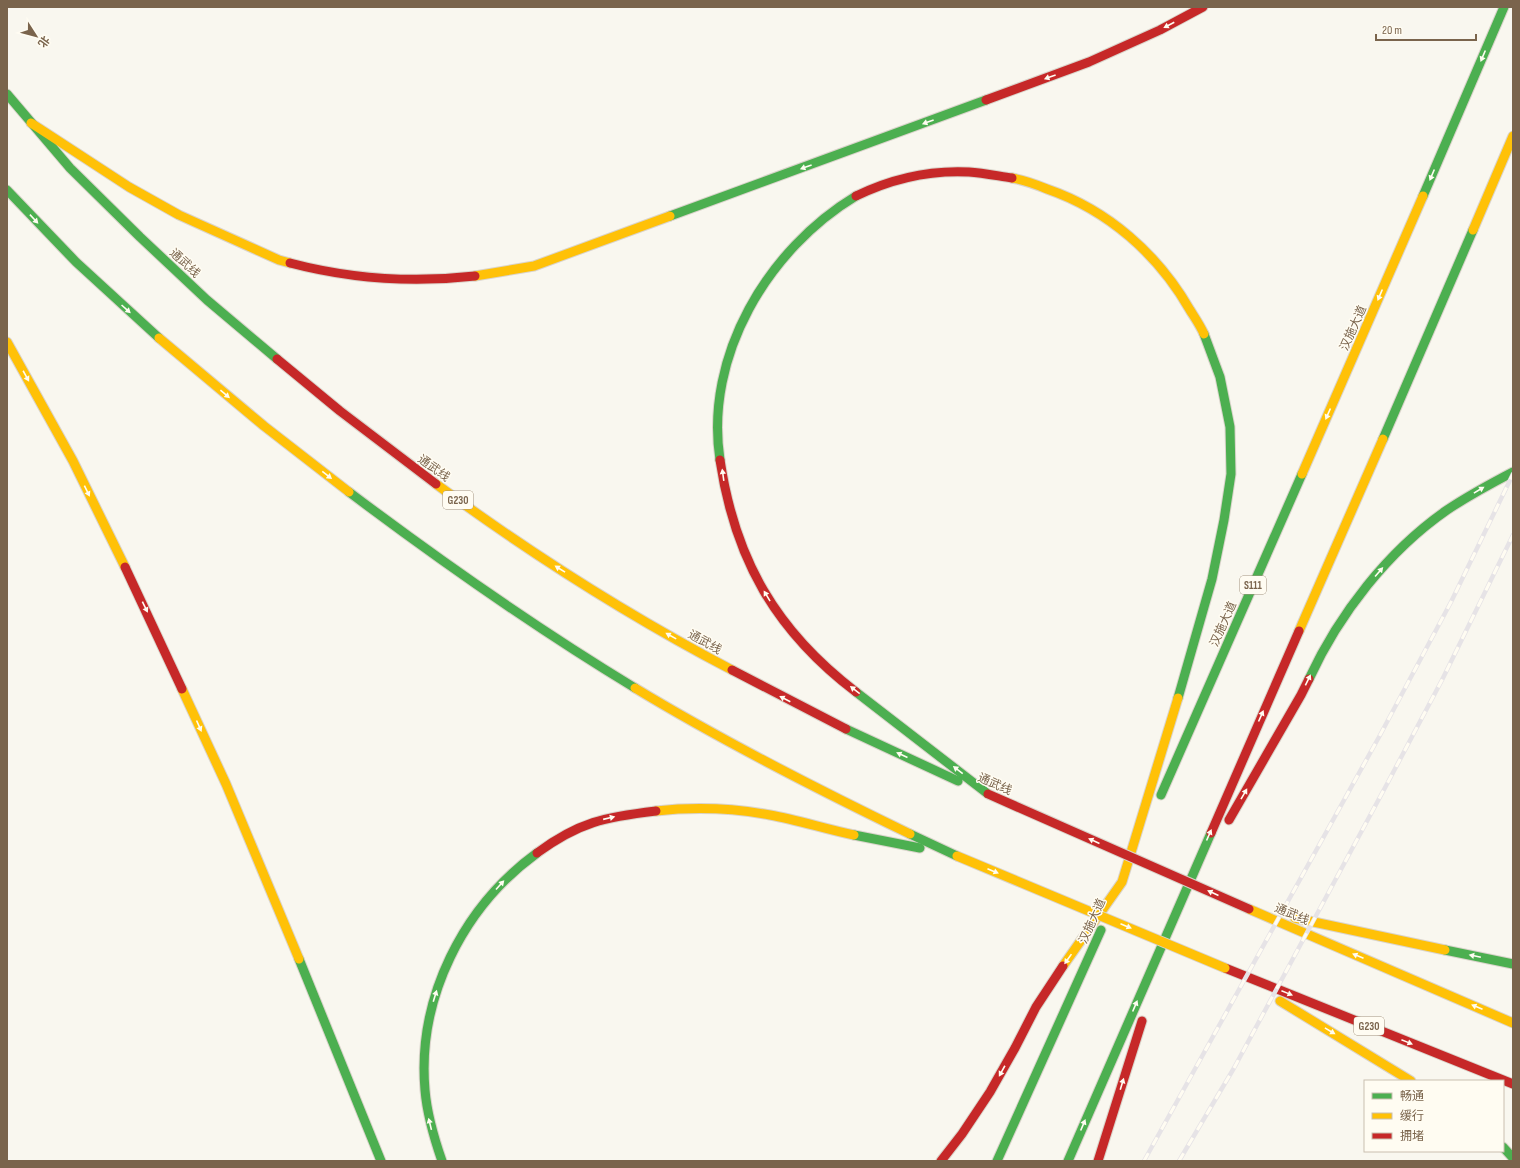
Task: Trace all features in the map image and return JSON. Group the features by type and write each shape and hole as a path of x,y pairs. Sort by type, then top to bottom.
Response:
{"highway":[{"path":"32,123 135,190 179,215 279,260 317,270 395,280 442,280 488,276 534,266 1089,62 1160,30 1203,7"},
{"name":"汉施大道","path":"997,1161 1123,881 1375,308 1504,7"},
{"name":"通武线","path":"7,94 70,168 134,232 206,299 280,363 356,424 458,500 555,566 655,628 756,684 859,736 1249,909 1513,1023"},
{"path":"1068,1161 1175,912 1430,331 1513,136"},
{"path":"941,1161 958,1140 989,1094 1037,1004 1123,881 1205,609 1228,508 1232,463 1231,433 1226,398 1214,357 1204,331 1186,300 1166,272 1141,246 1116,224 1087,204 1056,189 1023,179 992,173 960,172 928,174 898,180 867,190 840,207 814,226 791,248 771,273 752,303 736,336 725,370 719,405 719,442 723,479 734,522 759,582 778,613 800,641 825,667 988,794"},
{"name":"G230","path":"7,190 80,268 171,350 266,428 363,503 456,571 552,636 650,697 769,764 957,856 1225,968 1503,1080"},
{"path":"7,342 73,461 151,621 226,784 282,917 381,1161"},
{"path":"1098,1161 1175,912 1301,695 1322,653 1339,624 1363,591 1390,560 1417,535 1434,521 1477,491 1513,472"},
{"path":"442,1161 428,1118 423,1065 427,1030 435,995 447,962 464,930 484,903 506,878 531,856 559,838 589,823 630,813 673,809 716,808 786,818 820,828 957,856"},
{"path":"1249,909 1513,964"},
{"path":"1225,968 1409,1080"},
{"path":"1504,1148 1513,1158"}],"railway":[{"path":"1144,1161 1379,737 1451,602 1513,474"},
{"path":"1179,1161 1234,1068 1387,784 1442,680 1513,535"}],"traffic: fast":[{"path":"1423,196 1504,7"},
{"path":"7,94 70,168 140,237 207,300 277,359"},
{"path":"670,216 986,100"},
{"path":"7,190 76,262 159,338"},
{"path":"720,460 718,421 722,382 733,345 749,309 770,275 795,245 824,218 856,196"},
{"path":"1383,439 1473,230"},
{"path":"1178,698 1212,579 1224,520 1231,474 1230,427 1220,377 1204,334"},
{"path":"1309,679 1321,655 1350,608 1385,564 1425,526 1447,510 1479,490 1513,472"},
{"path":"1161,795 1302,474"},
{"path":"349,492 490,594 635,688"},
{"path":"856,692 988,794"},
{"path":"846,729 958,781"},
{"path":"1068,1161 1211,833"},
{"path":"910,834 957,856"},
{"path":"854,835 920,848"},
{"path":"442,1161 427,1108 424,1056 429,1022 437,989 450,957 467,927 487,900 511,875 537,853"},
{"path":"997,1161 1101,930"},
{"path":"1445,950 1513,964"},
{"path":"299,959 381,1161"},
{"path":"1504,1148 1513,1158"}],"traffic: slow":[{"path":"31,123 129,187 179,215 279,260 290,263"},
{"path":"1473,230 1513,136"},
{"path":"1012,178 1034,184 1069,198 1091,209 1129,236 1163,270 1204,334"},
{"path":"1302,474 1423,196"},
{"path":"475,276 534,266 670,216"},
{"path":"159,338 264,426 349,492"},
{"path":"7,342 73,461 125,567"},
{"path":"1299,631 1383,439"},
{"path":"436,484 507,535 581,583 656,628 732,670"},
{"path":"635,688 702,727 771,764 910,834"},
{"path":"182,689 226,784 299,959"},
{"path":"1063,966 1122,882 1178,698"},
{"path":"656,811 684,809 741,811 780,817 854,835"},
{"path":"957,856 1225,968"},
{"path":"1249,909 1513,1023"},
{"path":"1295,918 1445,950"},
{"path":"1280,1001 1409,1080"}],"traffic: jam":[{"path":"986,100 1089,62 1160,30 1203,7"},
{"path":"856,196 897,180 925,174 969,172 1012,178"},
{"path":"290,263 336,273 382,278 429,279 475,276"},
{"path":"277,359 340,411 436,484"},
{"path":"720,460 736,530 764,591 782,618 803,644 828,669 856,692"},
{"path":"125,567 182,689"},
{"path":"1211,833 1299,631"},
{"path":"732,670 846,729"},
{"path":"1229,820 1309,679"},
{"path":"988,794 1249,909"},
{"path":"537,853 566,834 593,823 622,816 656,811"},
{"path":"941,1161 962,1134 990,1092 1036,1007 1063,966"},
{"path":"1225,968 1503,1080"},
{"path":"1098,1161 1142,1021"},
{"path":"1504,1080 1513,1084"}]}
